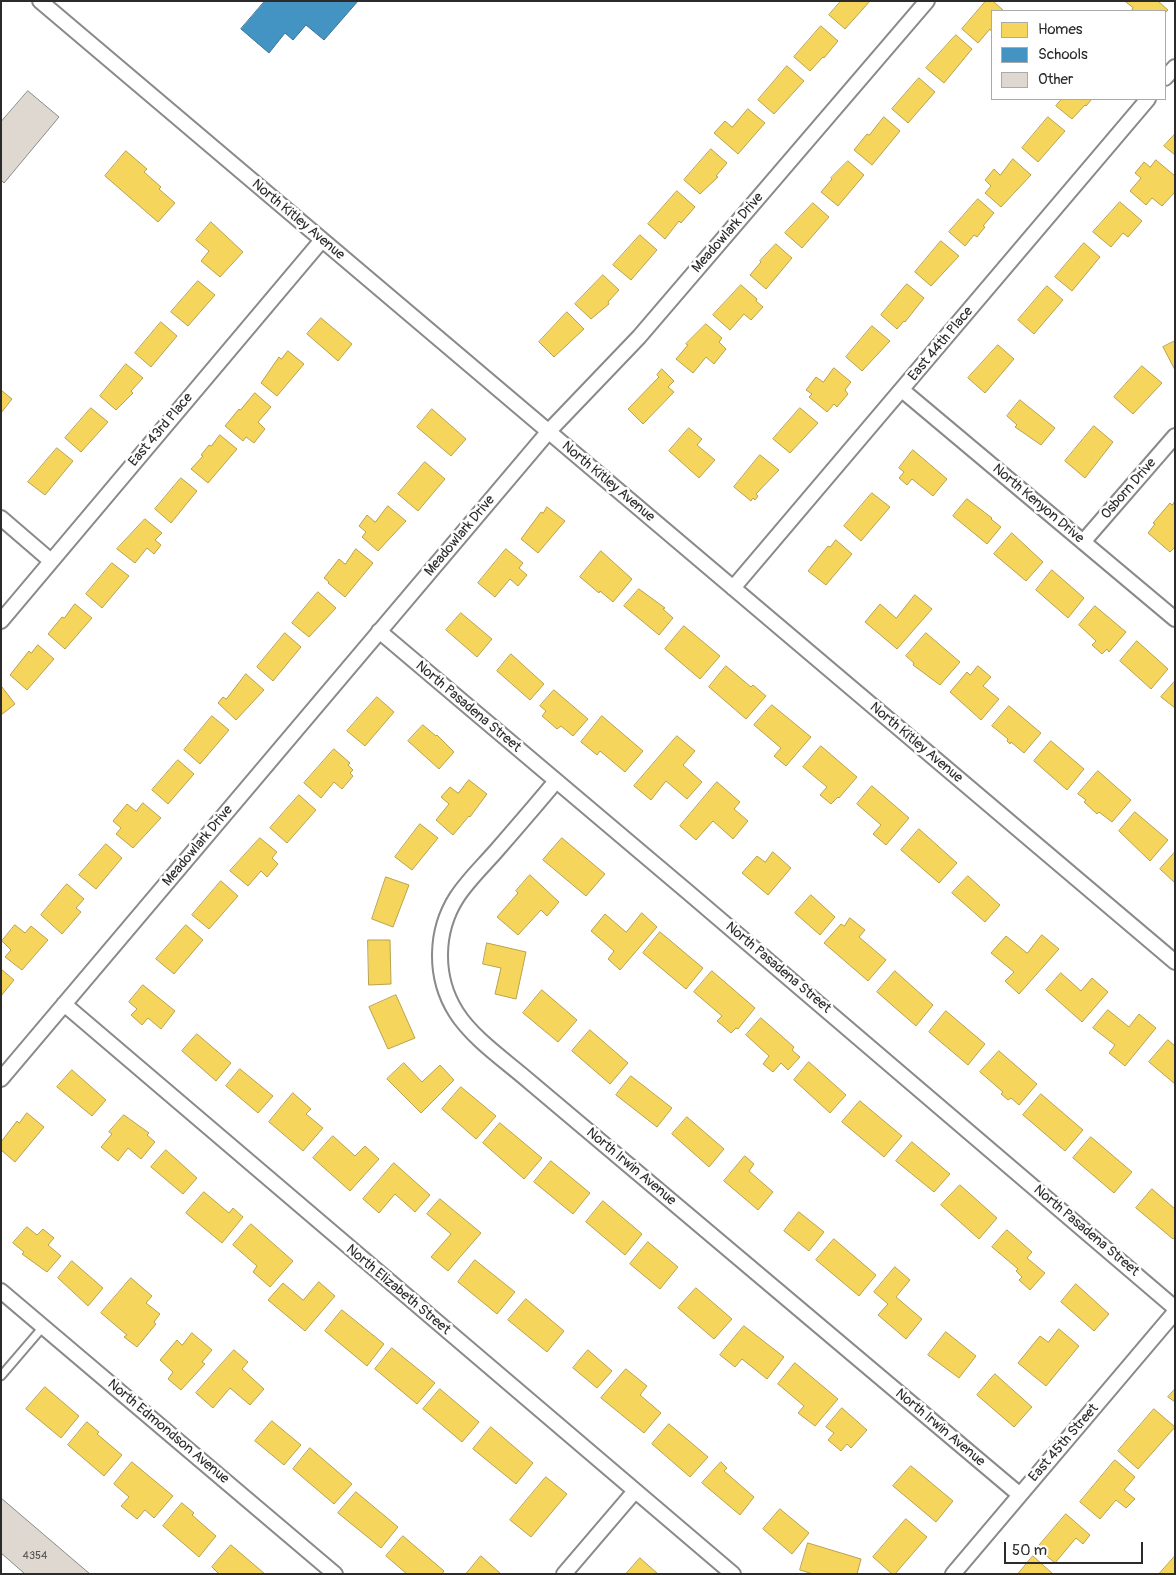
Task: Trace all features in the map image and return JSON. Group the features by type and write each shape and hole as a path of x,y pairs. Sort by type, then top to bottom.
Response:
{"street":[{"name":"North Kitley Avenue","path":"40,1 1175,962"},
{"name":"Meadowlark Drive","path":"1,1079 549,431 639,337 927,1"},
{"path":"1166,77 1175,66"},
{"name":"East 44th Place","path":"733,588 1147,100"},
{"name":"East 43rd Place","path":"1,621 322,240"},
{"name":"North Kenyon Drive","path":"902,390 1175,619"},
{"name":"Osborn Drive","path":"1084,542 1175,436"},
{"path":"1,518 51,561"},
{"name":"North Pasadena Street","path":"379,631 1175,1308"},
{"name":"North Irwin Avenue","path":"556,781 458,895 446,920 441,933 439,963 442,980 456,1012 474,1033 530,1082 1020,1495"},
{"name":"North Elizabeth Street","path":"64,1004 733,1574"},
{"name":"North Edmondson Avenue","path":"1,1291 335,1574"},
{"name":"East 45th Street","path":"953,1574 1175,1312"},
{"path":"564,1574 636,1491"}],"lane":[{"path":"1,1376 43,1327"}],"building: Homes":[{"path":"841,1 870,1 845,29 829,15"},
{"path":"986,1 993,1 1003,10 991,10 991,30 990,29 978,43 962,29"},
{"path":"1125,1 1158,1 1168,10 1166,12 1166,10 1132,10 1133,8"},
{"path":"821,26 838,41 810,71 794,57"},
{"path":"956,35 972,49 944,83 926,68"},
{"path":"787,66 804,81 774,114 758,100"},
{"path":"919,78 935,92 908,123 892,109"},
{"path":"1061,100 1091,100 1072,119 1056,106"},
{"path":"748,109 765,123 738,154 714,133 725,121 732,127"},
{"path":"884,117 900,131 872,165 854,150"},
{"path":"1048,117 1065,131 1038,162 1022,148"},
{"path":"1175,134 1175,155 1164,146"},
{"path":"711,149 727,163 716,176 718,177 700,194 684,180"},
{"path":"126,151 147,169 144,172 175,203 158,222 105,176"},
{"path":"1013,159 1031,175 1001,207 985,193 991,186 985,180 994,169 1000,175"},
{"path":"1156,160 1175,176 1175,192 1162,206 1152,198 1146,205 1130,191 1141,178 1135,173 1144,162 1150,167"},
{"path":"848,161 864,175 838,206 821,192 831,178"},
{"path":"677,191 695,207 681,223 679,221 665,239 648,224"},
{"path":"978,199 994,213 977,237 974,235 965,246 949,232"},
{"path":"1120,202 1142,221 1128,237 1123,233 1111,247 1093,232"},
{"path":"813,203 829,217 802,248 785,233"},
{"path":"211,222 243,252 220,277 201,261 209,251 196,240"},
{"path":"640,235 657,250 631,280 613,265"},
{"path":"941,241 959,256 931,286 915,272"},
{"path":"1084,243 1100,257 1072,291 1055,277"},
{"path":"776,244 792,258 766,289 750,275"},
{"path":"603,275 619,290 608,302 609,304 591,319 575,304"},
{"path":"198,281 215,295 188,326 171,312"},
{"path":"907,284 924,298 897,329 881,315"},
{"path":"741,285 763,307 751,320 744,314 730,330 713,315"},
{"path":"1047,286 1063,300 1034,334 1018,320"},
{"path":"567,312 584,329 554,357 539,342"},
{"path":"321,318 352,344 338,361 307,334"},
{"path":"161,322 177,336 151,367 135,353"},
{"path":"706,324 722,338 719,342 726,349 714,364 706,357 693,373 676,359 688,345 686,344"},
{"path":"872,326 890,341 862,371 846,357"},
{"path":"1175,341 1175,370 1163,347"},
{"path":"998,345 1014,359 985,393 968,378"},
{"path":"288,351 304,364 277,396 261,383 279,357 281,359"},
{"path":"126,364 143,378 131,391 133,393 116,410 100,396"},
{"path":"1142,366 1162,383 1133,414 1114,397"},
{"path":"834,368 851,382 845,390 848,394 837,407 834,404 827,412 809,397 812,394 806,390 816,377 823,382"},
{"path":"662,369 674,381 668,387 674,392 643,424 628,409 659,377 657,375"},
{"path":"1,390 12,399 1,413"},
{"path":"255,393 271,407 258,422 265,429 254,443 246,437 243,441 225,426"},
{"path":"1020,400 1055,428 1041,445 1015,427 1017,425 1007,416"},
{"path":"91,408 108,422 81,452 65,438"},
{"path":"800,408 818,423 790,453 773,439"},
{"path":"432,409 466,439 451,456 417,427"},
{"path":"1094,426 1113,442 1085,478 1065,461"},
{"path":"689,428 702,439 697,445 715,460 699,478 669,451"},
{"path":"220,435 237,449 208,483 191,469 203,456 201,455 209,445 211,446"},
{"path":"57,448 73,461 45,495 28,482"},
{"path":"913,450 947,479 933,496 912,479 907,485 899,478 904,472 899,468"},
{"path":"760,455 779,470 756,494 758,496 755,500 753,498 751,501 734,487"},
{"path":"425,462 445,479 418,511 398,494"},
{"path":"181,478 197,491 171,523 155,509"},
{"path":"872,493 890,507 861,541 844,526"},
{"path":"967,499 1001,527 987,544 953,516"},
{"path":"1175,501 1175,547 1170,552 1148,533 1155,524 1153,523 1170,503 1172,505"},
{"path":"388,506 406,521 378,551 362,537 366,532 359,526 367,515 375,522"},
{"path":"547,507 565,521 538,553 521,539 541,512 543,513"},
{"path":"145,519 162,533 155,540 161,545 154,554 147,548 135,563 117,549"},
{"path":"1012,533 1043,562 1026,581 994,554"},
{"path":"836,540 852,554 826,585 808,571 828,546 830,547"},
{"path":"356,549 373,563 345,597 324,578 339,559 345,564"},
{"path":"506,549 523,563 519,568 527,575 518,586 510,579 495,597 478,583"},
{"path":"601,551 632,579 613,602 580,577"},
{"path":"112,563 129,576 102,608 86,594"},
{"path":"1052,570 1084,598 1068,618 1036,590"},
{"path":"639,589 665,608 663,609 673,618 659,635 624,606"},
{"path":"318,592 336,608 309,637 292,623"},
{"path":"915,595 932,609 897,649 865,622 880,604 896,618"},
{"path":"75,604 92,618 65,649 48,634"},
{"path":"1095,606 1126,632 1109,652 1107,649 1102,654 1092,645 1096,641 1079,625"},
{"path":"461,613 492,639 477,657 446,630"},
{"path":"684,626 720,656 700,679 665,649"},
{"path":"285,633 301,647 273,681 257,667"},
{"path":"926,633 960,662 940,685 913,665 914,663 906,656"},
{"path":"1137,641 1168,669 1151,689 1120,661"},
{"path":"38,645 54,659 27,690 10,675 29,651 31,653"},
{"path":"511,654 544,684 530,700 497,671"},
{"path":"726,666 751,687 753,685 766,696 746,719 709,687"},
{"path":"978,666 991,677 983,686 999,699 981,720 950,692 967,672 970,675"},
{"path":"246,674 264,690 236,720 218,703 223,697 226,699"},
{"path":"1175,681 1175,708 1161,697"},
{"path":"1,688 15,704 1,715"},
{"path":"554,690 588,719 573,736 561,726 557,729 542,716 546,711 540,706"},
{"path":"377,697 394,712 365,746 347,731"},
{"path":"772,705 811,737 786,766 774,756 781,748 754,725"},
{"path":"1009,706 1041,733 1024,753 1011,742 1010,744 1007,741 1008,739 992,726"},
{"path":"212,716 229,730 200,764 184,750"},
{"path":"602,716 643,751 625,772 600,751 597,755 581,742"},
{"path":"423,725 437,735 454,752 439,769 408,741"},
{"path":"677,736 695,751 683,765 702,782 687,799 666,781 651,800 634,786"},
{"path":"1051,741 1084,769 1067,790 1034,761"},
{"path":"821,746 857,777 839,798 831,804 820,795 827,787 803,767"},
{"path":"334,749 350,763 348,765 353,770 350,773 353,776 342,789 334,782 321,798 304,783"},
{"path":"178,760 194,774 168,804 152,790"},
{"path":"1098,771 1131,800 1112,822 1099,812 1097,814 1084,802 1086,800 1078,794"},
{"path":"469,780 487,794 470,817 453,835 436,820 449,804 441,797 450,787 458,793"},
{"path":"717,782 740,802 734,809 748,821 733,839 713,821 696,840 680,826"},
{"path":"872,786 909,818 886,845 873,834 881,825 857,804"},
{"path":"299,795 316,810 287,843 270,828"},
{"path":"143,803 161,818 133,848 116,834 121,828 113,821 127,804 136,811"},
{"path":"1135,812 1168,840 1150,861 1119,831"},
{"path":"420,824 438,838 412,870 395,857"},
{"path":"919,829 957,863 939,883 901,850"},
{"path":"260,838 277,852 272,858 278,864 267,877 261,871 248,886 230,871"},
{"path":"562,838 605,874 586,896 543,860"},
{"path":"106,844 122,858 96,889 79,875"},
{"path":"773,852 791,868 768,895 742,873 757,856 765,862"},
{"path":"1175,852 1175,883 1160,869"},
{"path":"530,875 559,902 547,916 541,910 518,935 497,917 518,893 516,891"},
{"path":"968,876 1000,905 985,922 952,893"},
{"path":"386,877 409,885 393,927 372,919"},
{"path":"221,881 238,896 209,929 192,915"},
{"path":"67,884 84,899 76,908 81,912 62,934 41,915"},
{"path":"811,895 835,917 820,935 795,913"},
{"path":"642,913 657,927 620,970 608,959 614,951 591,931 605,914 626,932"},
{"path":"850,918 865,930 859,937 886,960 868,981 824,943 841,924 844,926"},
{"path":"15,925 25,933 31,926 48,940 22,970 5,957 11,950 2,941"},
{"path":"186,925 203,940 174,974 156,959"},
{"path":"660,932 703,968 686,989 643,953"},
{"path":"1042,935 1059,949 1019,994 1005,981 1014,972 991,953 1006,936 1027,953"},
{"path":"368,940 390,940 391,984 369,985"},
{"path":"487,943 526,952 516,999 495,994 501,968 483,964"},
{"path":"1,969 14,980 1,996"},
{"path":"712,971 755,1008 738,1029 736,1028 731,1033 717,1021 722,1016 694,992"},
{"path":"895,971 933,1005 916,1026 877,992"},
{"path":"1061,973 1081,991 1092,978 1108,992 1082,1022 1046,990"},
{"path":"143,985 175,1011 161,1029 148,1018 142,1025 131,1015 137,1009 129,1002"},
{"path":"542,990 577,1020 558,1042 523,1013"},
{"path":"396,995 415,1038 388,1049 369,1007"},
{"path":"1108,1010 1129,1027 1139,1014 1156,1028 1125,1066 1109,1053 1115,1045 1093,1028"},
{"path":"946,1011 985,1044 968,1065 929,1032"},
{"path":"761,1018 794,1047 792,1050 800,1057 788,1070 781,1063 773,1072 763,1064 769,1056 746,1035"},
{"path":"590,1030 628,1063 610,1084 572,1051"},
{"path":"197,1034 231,1063 216,1081 182,1051"},
{"path":"1168,1040 1175,1046 1175,1084 1149,1062"},
{"path":"999,1051 1037,1084 1019,1105 1011,1098 1008,1100 1001,1094 1003,1092 980,1072"},
{"path":"809,1062 846,1095 830,1113 794,1080"},
{"path":"404,1063 422,1082 440,1065 454,1080 421,1113 387,1079"},
{"path":"240,1069 273,1096 258,1113 226,1086"},
{"path":"72,1070 106,1100 92,1116 57,1087"},
{"path":"631,1076 672,1108 657,1127 616,1095"},
{"path":"461,1087 496,1116 476,1139 442,1109"},
{"path":"293,1093 311,1109 306,1114 323,1128 303,1151 269,1122"},
{"path":"1041,1094 1083,1130 1065,1151 1023,1115"},
{"path":"860,1101 902,1136 884,1157 842,1122"},
{"path":"27,1113 44,1127 15,1162 1,1150 1,1142 17,1121 19,1123"},
{"path":"124,1115 149,1133 147,1135 155,1142 141,1159 128,1148 118,1161 101,1147 112,1134 109,1132"},
{"path":"687,1117 724,1149 709,1167 672,1134"},
{"path":"500,1123 542,1158 524,1179 483,1143"},
{"path":"333,1136 355,1156 365,1146 379,1159 350,1191 313,1158"},
{"path":"1091,1137 1132,1172 1114,1193 1073,1158"},
{"path":"912,1142 950,1174 934,1192 896,1161"},
{"path":"166,1150 197,1178 183,1194 151,1167"},
{"path":"745,1156 754,1164 749,1171 773,1192 758,1210 724,1181"},
{"path":"551,1161 590,1193 573,1214 534,1182"},
{"path":"394,1163 430,1195 415,1212 395,1194 379,1213 363,1199"},
{"path":"960,1185 997,1218 979,1239 941,1205"},
{"path":"1152,1189 1175,1209 1175,1237 1173,1239 1136,1208"},
{"path":"204,1192 229,1213 233,1208 243,1217 222,1243 186,1213"},
{"path":"440,1199 481,1233 448,1271 431,1257 451,1234 427,1214"},
{"path":"603,1201 642,1234 625,1255 586,1222"},
{"path":"799,1212 824,1232 809,1251 784,1231"},
{"path":"251,1224 293,1261 270,1287 253,1272 257,1266 233,1245"},
{"path":"27,1227 37,1235 43,1229 54,1238 48,1245 61,1256 47,1272 22,1254 24,1252 13,1243"},
{"path":"1007,1230 1032,1252 1027,1258 1045,1273 1030,1290 1019,1280 1022,1277 1016,1271 1018,1269 992,1247"},
{"path":"834,1239 876,1275 859,1296 816,1260"},
{"path":"648,1242 678,1267 660,1289 630,1264"},
{"path":"475,1260 515,1292 497,1314 458,1282"},
{"path":"72,1261 103,1288 88,1306 58,1278"},
{"path":"895,1267 910,1280 896,1297 922,1319 906,1339 878,1315 888,1304 874,1292"},
{"path":"131,1278 152,1296 146,1303 160,1314 154,1322 156,1324 137,1347 124,1337 127,1335 101,1313"},
{"path":"319,1282 335,1296 305,1331 268,1300 283,1283 303,1300"},
{"path":"1076,1284 1109,1314 1094,1331 1061,1302"},
{"path":"696,1288 732,1319 714,1339 678,1308"},
{"path":"526,1299 564,1331 547,1352 508,1320"},
{"path":"342,1310 384,1344 367,1366 325,1331"},
{"path":"744,1326 784,1357 767,1379 742,1359 735,1367 720,1355"},
{"path":"1059,1329 1079,1346 1046,1386 1018,1363 1040,1336 1048,1342"},
{"path":"946,1332 976,1356 959,1378 928,1355"},
{"path":"192,1333 212,1350 202,1362 205,1364 181,1390 168,1379 173,1372 160,1360 177,1340 182,1345"},
{"path":"392,1348 435,1383 417,1404 375,1369"},
{"path":"234,1350 248,1362 242,1369 264,1389 250,1405 230,1388 213,1408 196,1393"},
{"path":"588,1350 612,1371 597,1388 573,1368"},
{"path":"795,1363 838,1399 815,1426 798,1413 804,1406 778,1384"},
{"path":"626,1369 647,1386 640,1395 661,1413 644,1433 601,1398"},
{"path":"995,1374 1032,1407 1014,1427 977,1395"},
{"path":"45,1387 79,1416 61,1438 26,1409"},
{"path":"440,1389 479,1422 462,1442 423,1409"},
{"path":"1175,1389 1175,1402 1168,1397"},
{"path":"842,1408 867,1430 851,1448 847,1444 841,1451 828,1440 834,1433 826,1427"},
{"path":"1154,1409 1175,1427 1138,1469 1118,1451"},
{"path":"272,1421 301,1445 284,1465 255,1441"},
{"path":"87,1422 99,1432 97,1434 122,1455 104,1476 68,1445"},
{"path":"669,1424 708,1457 690,1477 652,1444"},
{"path":"491,1427 533,1463 516,1484 473,1449"},
{"path":"310,1448 352,1484 334,1504 293,1469"},
{"path":"1115,1460 1135,1477 1124,1490 1135,1499 1126,1508 1116,1500 1100,1519 1080,1502"},
{"path":"132,1462 173,1496 154,1518 145,1510 137,1519 121,1506 129,1497 114,1484"},
{"path":"721,1462 727,1468 724,1471 754,1497 740,1515 702,1483"},
{"path":"911,1466 953,1501 936,1522 893,1486"},
{"path":"546,1477 567,1494 531,1537 510,1520"},
{"path":"356,1492 398,1527 381,1548 338,1513"},
{"path":"182,1503 194,1513 192,1515 216,1536 199,1557 163,1526"},
{"path":"780,1509 809,1533 792,1554 763,1529"},
{"path":"1066,1514 1090,1535 1083,1544 1076,1538 1055,1563 1037,1548"},
{"path":"906,1519 927,1537 895,1574 892,1574 873,1557"},
{"path":"403,1536 444,1571 442,1574 407,1574 386,1556"},
{"path":"808,1543 861,1559 857,1574 813,1574 800,1570"},
{"path":"231,1545 265,1574 219,1574 212,1567"},
{"path":"481,1556 501,1574 466,1574"},
{"path":"1033,1556 1053,1574 1018,1574"},
{"path":"1175,1556 1175,1574 1159,1574"},
{"path":"640,1558 658,1574 626,1574"}],"building: Schools":[{"path":"265,1 358,1 324,40 306,25 293,40 285,33 269,53 241,29"}],"building: Other":[{"path":"28,91 59,117 4,183 1,180 1,122"},
{"path":"1,1498 90,1574 25,1574 1,1553"}]}
